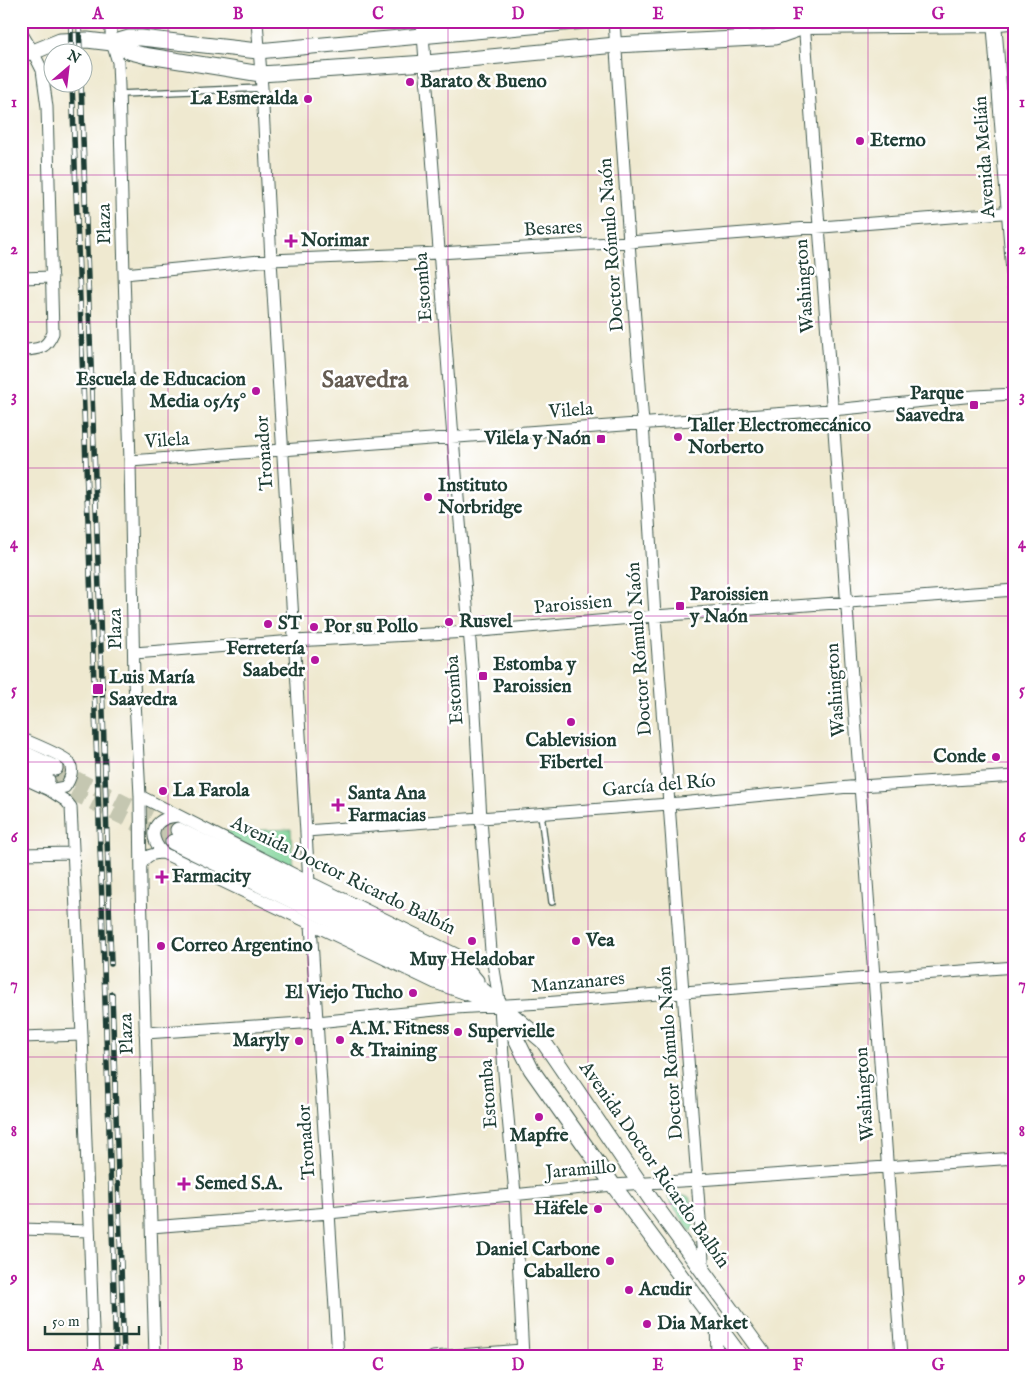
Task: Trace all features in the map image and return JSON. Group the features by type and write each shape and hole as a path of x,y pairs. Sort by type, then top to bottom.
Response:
{"main road":[{"path":"112,43 129,38 141,38 258,51 423,28 586,21"},
{"path":"21,67 27,53 60,42 87,40 112,43 131,52 261,81 426,62 616,45 776,37 800,23"},
{"path":"21,752 50,780"},
{"path":"21,768 50,780"},
{"path":"173,835 500,1006"},
{"name":"Avenida Doctor Ricardo Balbín","path":"500,1006 543,1041 640,1183 765,1357"},
{"name":"Avenida Doctor Ricardo Balbín","path":"500,1006 532,1069 613,1185 740,1357"}],"street":[{"name":"Plaza","path":"110,21 112,43 118,62 120,94 155,1357"},
{"name":"Tronador","path":"257,21 309,882"},
{"name":"Doctor Rómulo Naón","path":"614,21 655,616 704,1273"},
{"path":"800,23 1015,23"},
{"name":"Washington","path":"800,23 847,602 901,1357"},
{"name":"Avenida Melián","path":"994,23 1012,212 1015,291"},
{"name":"Estomba","path":"423,28 453,438 473,677 491,952 500,1006 514,1194 523,1354"},
{"path":"21,32 27,53 42,70 47,107 53,333 50,341 43,347 21,351"},
{"name":"Besares","path":"124,274 271,260 629,242 1012,212"},
{"path":"21,278 52,277"},
{"name":"Vilela","path":"130,461 832,410 1015,394"},
{"name":"Paroissien","path":"134,653 294,641 468,632 655,616 1015,590"},
{"path":"21,738 62,757 68,762 72,770 70,781 66,787 50,780 21,777"},
{"name":"García del Río","path":"306,831 669,804 860,786 1015,776"},
{"path":"50,780 71,807 94,1357"},
{"name":"Avenida Doctor Ricardo Balbín","path":"140,796 173,835 311,924 435,983 500,1006"},
{"path":"141,865 144,858 173,835"},
{"name":"Avenida Doctor Ricardo Balbín","path":"173,835 309,882 456,954 500,1006"},
{"path":"21,854 73,853"},
{"name":"Tronador","path":"311,924 338,1357"},
{"name":"Manzanares","path":"145,1033 317,1022 455,1008 1015,967"},
{"path":"21,1037 82,1035"},
{"name":"Jaramillo","path":"151,1227 329,1213 613,1185 1015,1158"},
{"path":"21,1229 89,1231"},
{"path":"716,1323 717,1357"},
{"path":"432,1357 523,1354"}],"lane":[{"path":"120,94 261,81"},
{"path":"542,814 552,902"}],"green space":[{"path":"291,829 293,869 216,832"},
{"path":"670,1196 688,1196 691,1200 694,1228 691,1232 669,1200"}],"tunnel":[{"path":"55,768 178,830"},
{"path":"51,782 173,842"}],"railway":[{"path":"71,21 71,42"},
{"path":"79,21 80,42"},
{"path":"72,92 102,902 116,1357"},
{"path":"81,92 111,964"},
{"path":"112,994 124,1357"}],"place":[{"name":"Barato & Bueno","path":"410,82"},
{"name":"La Esmeralda","path":"308,99"},
{"name":"Eterno","path":"860,141"},
{"name":"Norimar","path":"291,241"},
{"name":"Escuela de Educacion Media 05/15°","path":"256,391"},
{"name":"Parque Saavedra","path":"974,405"},
{"name":"Taller Electromecánico Norberto","path":"678,437"},
{"name":"Vilela y Naón","path":"601,439"},
{"name":"Instituto Norbridge","path":"428,497"},
{"name":"Paroissien y Naón","path":"680,606"},
{"name":"Rusvel","path":"449,622"},
{"name":"ST","path":"268,624"},
{"name":"Por su Pollo","path":"314,627"},
{"name":"Ferretería Saabedr","path":"315,660"},
{"name":"Estomba y Paroissien","path":"483,676"},
{"name":"Luis María Saavedra","path":"98,689"},
{"name":"Cablevision Fibertel","path":"571,722"},
{"name":"Conde","path":"996,757"},
{"name":"La Farola","path":"163,791"},
{"name":"Santa Ana Farmacias","path":"338,805"},
{"name":"Farmacity","path":"162,877"},
{"name":"Muy Heladobar","path":"472,941"},
{"name":"Vea","path":"576,941"},
{"name":"Correo Argentino","path":"161,946"},
{"name":"El Viejo Tucho","path":"413,993"},
{"name":"Supervielle","path":"458,1032"},
{"name":"A.M. Fitness & Training","path":"340,1040"},
{"name":"Maryly","path":"299,1041"},
{"name":"Mapfre","path":"539,1117"},
{"name":"Semed S.A.","path":"184,1184"},
{"name":"Häfele","path":"598,1209"},
{"name":"Daniel Carbone Caballero","path":"610,1261"},
{"name":"Acudir","path":"629,1290"},
{"name":"Dia Market","path":"647,1324"}],"district":[{"name":"Saavedra","path":"365,380"}]}
